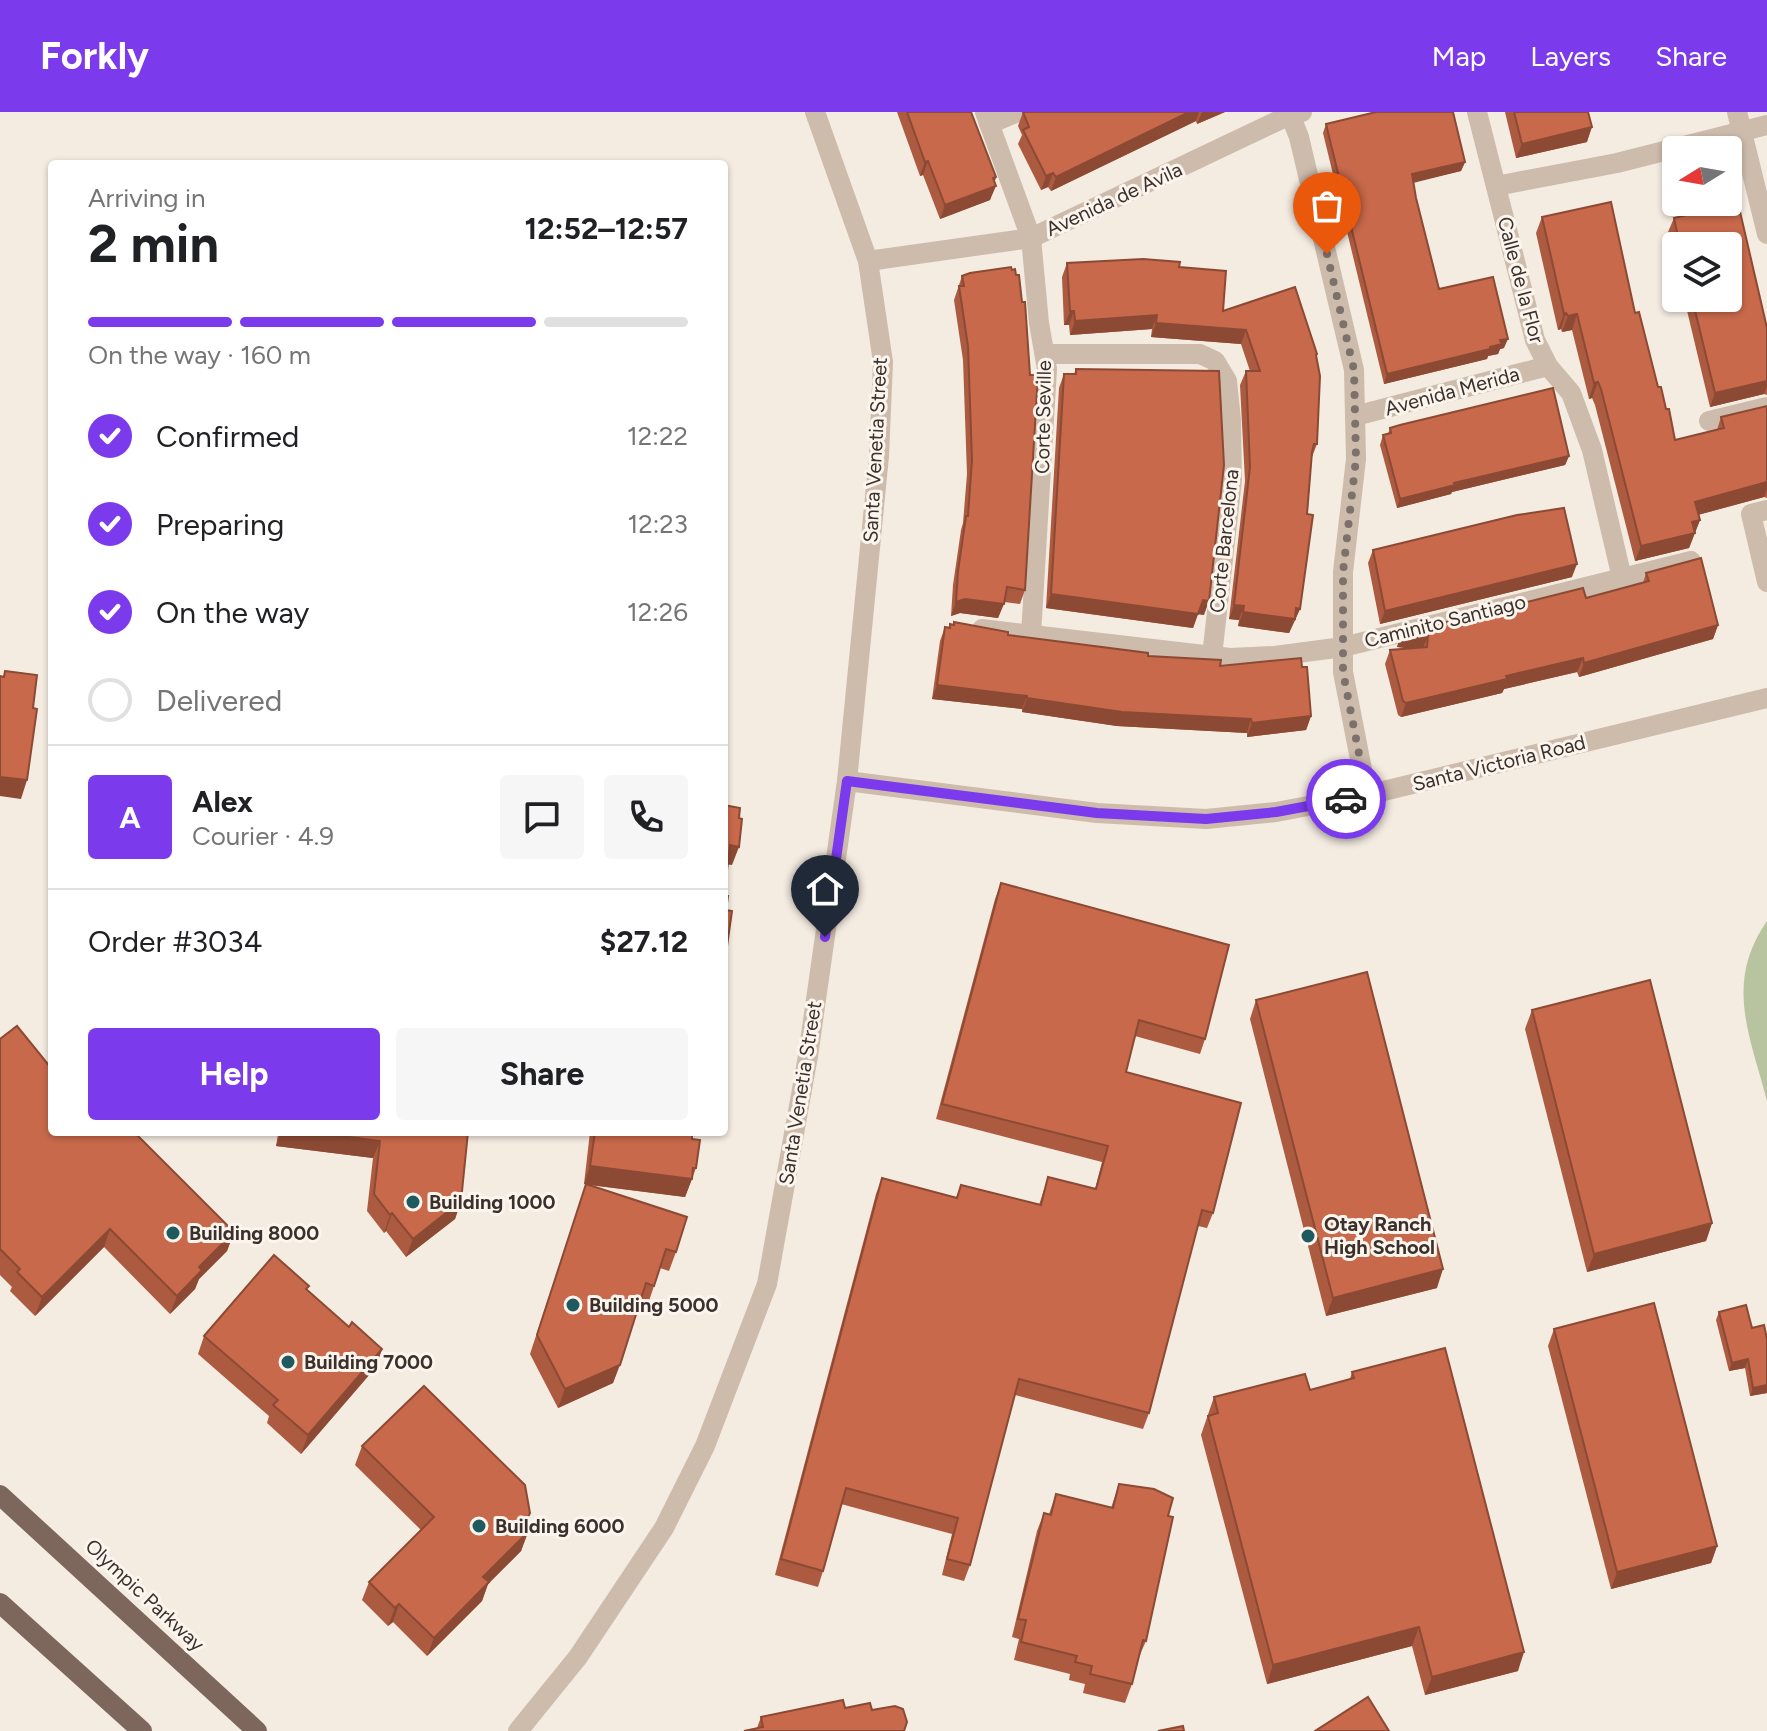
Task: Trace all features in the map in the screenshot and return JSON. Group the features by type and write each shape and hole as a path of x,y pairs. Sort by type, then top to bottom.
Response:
{"main road":[{"name":"Olympic Parkway","path":"0,1495 257,1731"},
{"path":"0,1603 142,1731"}],"street":[{"name":"Santa Venetia Street","path":"518,1731 578,1657 664,1528 705,1446 767,1284 808,1056 847,781 879,456 883,362 868,261 815,112"},
{"path":"987,118 1018,112"},
{"name":"Calle de la Flor","path":"1477,112 1535,340 1548,366 1571,393 1592,450 1622,578"},
{"name":"Avenida de Avila","path":"868,261 1031,238 1294,113"},
{"path":"1294,113 1354,370 1356,459 1343,572 1343,672 1367,795"},
{"name":"Corte Seville","path":"987,118 1031,238 1047,369 1031,635"},
{"path":"1496,186 1617,163 1739,122 1767,125"},
{"path":"1739,122 1767,234"},
{"name":"Corte Barcelona","path":"1045,354 1200,354 1215,361 1227,381 1232,480 1212,656"},
{"name":"Avenida Merida","path":"1355,416 1548,366"},
{"path":"1709,421 1767,407"},
{"path":"1759,512 1767,582"},
{"name":"Caminito Santiago","path":"958,626 1230,658 1275,656 1343,647 1691,561"},
{"name":"Santa Victoria Road","path":"847,781 1097,813 1206,819 1276,812 1367,795 1767,698"}],"green space":[{"path":"1767,921 1767,1101 1748,1031 1744,988 1746,966"}],"building":[{"path":"907,112 971,112 996,177 993,178 996,186 945,205"},
{"path":"1023,112 1189,112 1056,177 1053,173 1046,176 1023,130 1029,127"},
{"path":"1376,112 1453,112 1465,162 1412,174 1416,198 1439,289 1493,277 1508,339 1500,340 1502,344 1387,374 1326,124"},
{"path":"1514,112 1588,112 1592,127 1522,144"},
{"path":"1611,202 1635,313 1639,312 1658,387 1661,387 1666,409 1669,409 1675,440 1724,428 1721,417 1767,406 1767,482 1695,502 1700,520 1692,522 1695,533 1641,546 1601,389 1598,382 1594,383 1577,314 1564,314 1542,217"},
{"path":"1741,216 1767,328 1767,381 1715,393 1695,312 1742,312 1742,232 1677,232 1674,218"},
{"path":"1143,259 1180,262 1179,267 1226,271 1223,311 1295,287 1317,354 1320,376 1317,444 1314,444 1312,452 1307,514 1313,515 1300,609 1296,608 1295,619 1243,612 1244,606 1234,605 1250,467 1246,371 1260,371 1246,330 1156,323 1157,315 1075,321 1074,311 1070,311 1067,263"},
{"path":"1011,267 1019,275 1022,302 1025,302 1030,375 1038,375 1025,590 1007,587 1004,604 965,599 956,602 972,460 968,346 959,286 964,286 962,276 970,273"},
{"path":"1076,369 1219,371 1224,465 1209,601 1203,600 1198,614 1051,594 1064,374 1076,374"},
{"path":"1553,388 1569,456 1400,499 1383,435 1391,433 1390,428"},
{"path":"1564,508 1577,564 1385,611 1373,550 1517,515"},
{"path":"1701,558 1718,625 1584,663 1583,658 1506,676 1507,679 1406,703 1403,701 1390,650 1427,647 1428,636 1402,633 1583,588 1586,598 1649,581 1646,573"},
{"path":"954,622 1008,632 1008,635 1148,653 1148,656 1221,660 1220,666 1301,658 1302,667 1307,667 1311,716 1252,723 1251,719 1122,712 937,685 945,627 950,628"},
{"path":"5,671 37,675 33,708 37,709 27,780 0,777 0,676 4,677"},
{"path":"728,806 740,808 739,818 742,819 739,847 730,845 728,862"},
{"path":"1001,883 1229,945 1205,1039 1139,1020 1126,1072 1241,1103 1213,1213 1202,1210 1149,1413 1019,1379 970,1565 947,1559 958,1518 846,1488 823,1571 781,1559 882,1178 957,1198 961,1185 1041,1205 1048,1177 1096,1189 1108,1146 942,1104"},
{"path":"728,910 732,911 728,939"},
{"path":"1367,972 1443,1269 1333,1298 1256,1000"},
{"path":"1650,980 1712,1223 1594,1254 1532,1010"},
{"path":"17,1026 48,1064 48,1136 138,1136 234,1232 199,1267 202,1270 177,1296 110,1229 42,1297 0,1249 0,1039"},
{"name":"Building 1000","path":"343,1136 468,1136 461,1201 413,1239 374,1194 380,1141"},
{"path":"594,1136 692,1136 692,1139 700,1140 692,1179 590,1166"},
{"name":"Building 5000","path":"586,1184 687,1217 676,1252 666,1249 654,1286 646,1283 620,1365 565,1389 537,1335"},
{"name":"Building 7000","path":"274,1255 349,1327 352,1322 382,1349 308,1435 273,1405 278,1400 204,1336"},
{"path":"1654,1303 1717,1546 1617,1572 1554,1329"},
{"path":"1746,1305 1752,1328 1764,1325 1767,1339 1767,1385 1753,1388 1748,1359 1732,1363 1719,1312"},
{"path":"1445,1348 1524,1652 1432,1677 1419,1627 1273,1665 1208,1416 1218,1413 1214,1397 1305,1374 1310,1390 1354,1378 1352,1372"},
{"name":"Building 6000","path":"424,1386 525,1485 530,1513 526,1521 528,1532 483,1577 489,1582 434,1638 399,1604 395,1608 369,1582 434,1517 362,1446"},
{"path":"1119,1484 1154,1489 1173,1498 1168,1516 1173,1517 1146,1641 1143,1640 1132,1684 1090,1674 1092,1666 1075,1662 1077,1656 1021,1642 1026,1620 1018,1619 1044,1513 1051,1515 1056,1494 1113,1508"},
{"path":"1368,1697 1389,1731 1315,1731"},
{"path":"843,1700 845,1708 870,1703 872,1710 895,1706 903,1709 907,1722 904,1731 744,1731 763,1727 761,1717"},
{"path":"1183,1726 1184,1731 1158,1731"}],"way so far":[{"path":"1327,254 1354,370 1356,459 1343,572 1343,672 1367,795 1346,799"}],"place":[{"name":"Building 1000","path":"413,1202"},
{"name":"Building 8000","path":"173,1233"},
{"name":"Otay Ranch High School","path":"1308,1236"},
{"name":"Building 5000","path":"573,1305"},
{"name":"Building 7000","path":"288,1362"},
{"name":"Building 6000","path":"479,1526"}],"route":[{"path":"825,937 847,781 1097,813 1206,819 1276,812 1346,799"}]}
